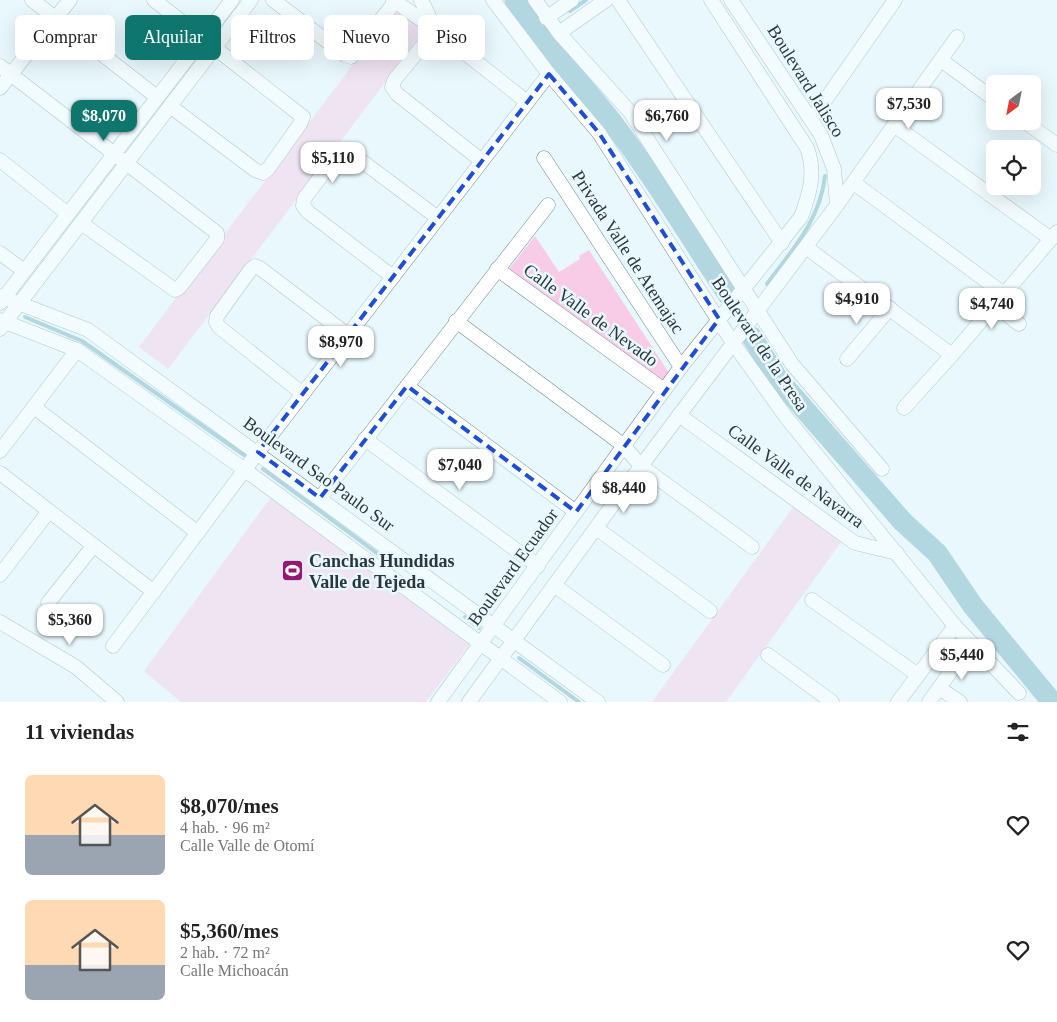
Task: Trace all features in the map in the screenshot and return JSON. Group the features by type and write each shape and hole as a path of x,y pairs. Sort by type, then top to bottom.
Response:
{"street":[{"path":"32,0 52,15"},
{"path":"58,15 70,0"},
{"path":"154,0 173,15"},
{"path":"221,15 232,0"},
{"path":"221,39 251,0"},
{"path":"273,0 345,55 351,57 357,52 394,1 418,18"},
{"path":"421,0 428,15"},
{"name":"Boulevard de la Presa","path":"492,0 549,74 599,133 733,343 786,416 955,626 1019,693"},
{"name":"Boulevard de la Presa","path":"535,0 546,18 630,112 792,364 882,469"},
{"path":"546,18 572,0"},
{"path":"559,33 606,0"},
{"path":"618,0 782,243"},
{"name":"Boulevard Jalisco","path":"712,0 807,148 811,159 810,192 801,217 782,243 744,287"},
{"name":"Boulevard Jalisco","path":"731,0 810,118 829,151 835,175 837,205"},
{"path":"810,118 817,112 895,0"},
{"path":"469,702 641,466 854,183 957,38"},
{"path":"170,106 255,170 263,173 268,169 303,117 221,52"},
{"path":"418,52 395,79 392,87 397,94 482,161"},
{"path":"0,88 6,70 16,60"},
{"path":"110,60 157,97"},
{"path":"2,298 186,60"},
{"path":"205,60 21,302 2,324 77,350 245,470 560,702"},
{"path":"474,60 527,102"},
{"path":"941,60 986,93"},
{"path":"6,70 217,233 217,238 179,288 170,288 81,223"},
{"path":"113,646 258,452 549,74"},
{"path":"894,125 1054,236 904,408"},
{"path":"1036,130 1057,145"},
{"path":"393,277 308,212 303,206 304,199 337,155 343,150 351,153 438,218"},
{"name":"Privada Valle de Atemajac","path":"544,158 681,367"},
{"path":"0,160 68,214"},
{"path":"854,183 1004,294"},
{"path":"320,498 548,205"},
{"path":"806,248 952,355"},
{"path":"0,253 24,271"},
{"path":"303,394 219,328 216,322 217,316 251,269 256,266 261,269 348,335"},
{"name":"Calle Valle de Nevado","path":"497,269 664,390"},
{"name":"Boulevard Ecuador","path":"438,702 538,566 623,445 744,287"},
{"name":"Boulevard Sao Paulo Sur","path":"2,298 21,302 88,330 258,452 598,702"},
{"path":"995,305 1019,324"},
{"path":"848,359 890,308"},
{"path":"456,321 623,445 641,466 752,547"},
{"path":"0,452 77,350"},
{"path":"407,386 576,512"},
{"path":"34,407 198,533"},
{"name":"Calle Valle de Navarra","path":"680,414 855,544 897,553"},
{"path":"365,439 538,566"},
{"path":"0,473 154,592"},
{"path":"0,575 49,511"},
{"path":"596,528 710,611"},
{"path":"48,604 94,545"},
{"path":"554,586 663,665"},
{"path":"812,600 918,675"},
{"path":"0,622 76,667 117,702"},
{"path":"898,702 955,626"},
{"path":"929,702 971,643"},
{"path":"768,655 832,702"},
{"path":"939,688 960,702"}],"highlighted area":[{"path":"549,74 599,133 719,319 576,512 407,386 320,498 258,452"}],"shaded area":[{"path":"395,9 403,15 390,15"},
{"path":"408,19 418,26 418,39 408,52"},
{"path":"356,60 402,60 168,369 139,347"},
{"path":"535,236 559,272 580,259 579,256 589,250 669,373 662,382 509,269"},
{"name":"Canchas Hundidas Valle de Tejeda","path":"271,497 469,645 426,702 181,702 144,671"},
{"path":"794,506 841,542 726,702 652,702"}],"waterway":[{"path":"515,0 540,35 608,117 635,154 729,296"},
{"path":"570,11 586,0"},
{"path":"767,284 804,233 811,220 822,192 825,176"},
{"path":"719,281 728,284"},
{"path":"25,317 82,341 244,455"},
{"path":"752,337 778,379 903,522 937,553 973,606 1052,702"},
{"path":"263,469 393,565"},
{"path":"465,617 479,628"},
{"path":"519,658 579,702"}],"place":[{"name":"Canchas Hundidas Valle de Tejeda","path":"293,571"}]}
